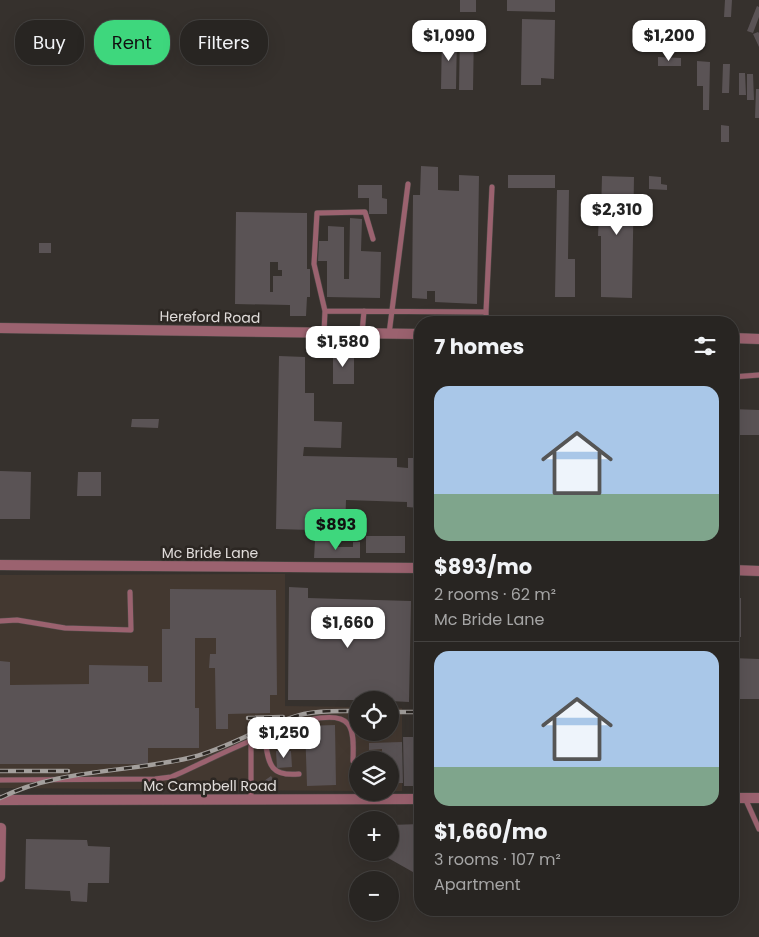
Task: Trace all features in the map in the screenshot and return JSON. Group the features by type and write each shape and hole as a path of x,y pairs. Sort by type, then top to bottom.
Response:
{"street":[{"name":"Hereford Road","path":"0,328 414,334"},
{"path":"739,338 759,339"},
{"name":"Mc Bride Lane","path":"0,565 414,568"},
{"path":"739,570 759,571"},
{"path":"739,798 759,798"},
{"name":"Mc Campbell Road","path":"0,800 414,799"},
{"path":"0,877 1,828"}],"lane":[{"path":"389,334 408,184"},
{"path":"486,316 492,187"},
{"path":"324,332 325,311 314,264 317,213 365,212 373,239"},
{"path":"325,311 486,312"},
{"path":"362,333 364,311"},
{"path":"739,376 759,375"},
{"path":"0,621 17,620 65,628 131,630 130,592"},
{"path":"0,780 155,779 171,777 290,724 329,717 341,718 349,724 352,751"},
{"path":"264,735 268,758 273,768 278,773 299,774"},
{"path":"251,741 251,799"},
{"path":"745,798 759,829"}],"shaded area":[{"path":"285,574 285,706 349,707 349,741 399,741 399,708 402,708 402,791 399,791 399,751 349,751 349,791 0,788 0,575"}],"building":[{"path":"460,0 476,0 476,12 460,12"},
{"path":"507,0 555,0 555,12 507,11"},
{"path":"725,0 732,0 731,17 724,17"},
{"path":"757,6 759,7 759,17 753,33 747,31"},
{"path":"522,19 555,20 554,79 541,78 541,85 521,85"},
{"path":"460,29 474,29 473,90 459,90"},
{"path":"759,33 759,47 753,34"},
{"path":"442,34 457,34 456,89 441,89"},
{"path":"658,57 681,58 681,66 658,66"},
{"path":"697,61 710,62 709,110 703,110 703,86 697,86"},
{"path":"723,64 730,64 729,93 722,93"},
{"path":"739,73 745,73 746,95 739,95"},
{"path":"747,74 753,74 754,100 747,100"},
{"path":"756,89 759,89 759,118 755,118"},
{"path":"721,125 729,126 729,142 721,142"},
{"path":"421,166 438,167 438,190 459,191 459,175 479,176 477,304 435,302 435,291 427,291 427,299 412,298 413,195 420,195"},
{"path":"508,175 555,175 555,188 508,188"},
{"path":"602,176 634,177 632,298 601,297 601,236 598,236 599,214 601,214"},
{"path":"649,176 661,177 661,184 667,185 667,190 649,189"},
{"path":"358,185 382,185 382,198 387,199 387,214 369,214 369,198 358,198"},
{"path":"557,190 569,190 568,259 575,259 575,297 555,297"},
{"path":"236,212 307,213 307,269 310,269 310,297 307,297 306,316 290,316 290,305 235,304","holes":["270,262 278,262 278,270 282,270 282,276 273,276 273,292 270,292"]},
{"path":"350,218 362,219 361,251 381,252 380,298 327,297 327,261 318,261 319,241 328,241 328,226 344,227 344,279 349,279"},
{"path":"39,243 51,243 51,253 39,253"},
{"path":"333,351 354,352 354,384 333,384"},
{"path":"279,356 305,357 305,393 314,393 314,421 342,422 341,448 304,447 303,456 397,458 397,467 408,468 408,458 414,458 414,508 407,507 407,502 346,500 345,531 276,529"},
{"path":"739,409 759,410 759,435 739,435"},
{"path":"132,419 159,419 158,428 131,427"},
{"path":"0,471 31,472 30,519 0,519"},
{"path":"78,472 101,472 101,496 77,496"},
{"path":"366,536 405,536 405,553 366,553"},
{"path":"315,541 334,541 334,547 353,547 353,542 360,542 360,558 314,558"},
{"path":"289,587 308,588 308,598 411,601 409,702 399,701 399,691 349,691 349,700 288,700"},
{"path":"170,589 276,590 277,695 270,695 270,713 228,714 228,729 216,729 215,668 209,668 210,654 216,654 216,638 195,638 195,708 199,708 199,748 148,748 148,764 0,764 0,661 10,662 10,685 89,684 89,665 148,666 148,682 162,682 162,629 170,629"},
{"path":"739,598 741,598 741,637 739,637"},
{"path":"739,658 759,659 759,699 739,699"},
{"path":"335,725 336,785 307,786 305,726"},
{"path":"403,737 414,737 414,786 404,786"},
{"path":"402,742 403,783 399,783 399,751 369,750 369,743"},
{"path":"276,751 291,751 292,767 277,768"},
{"path":"271,776 277,785 270,789 264,781"},
{"path":"414,824 414,873 393,861 399,861 399,825"},
{"path":"26,839 87,840 88,846 110,847 109,883 88,883 87,902 71,901 70,891 25,889"}],"railway":[{"path":"0,798 23,788 47,781 193,757 207,753 276,723 304,714 324,711 349,711"},
{"path":"399,712 414,712"},
{"path":"248,718 283,717"},
{"path":"0,771 68,771"}]}
